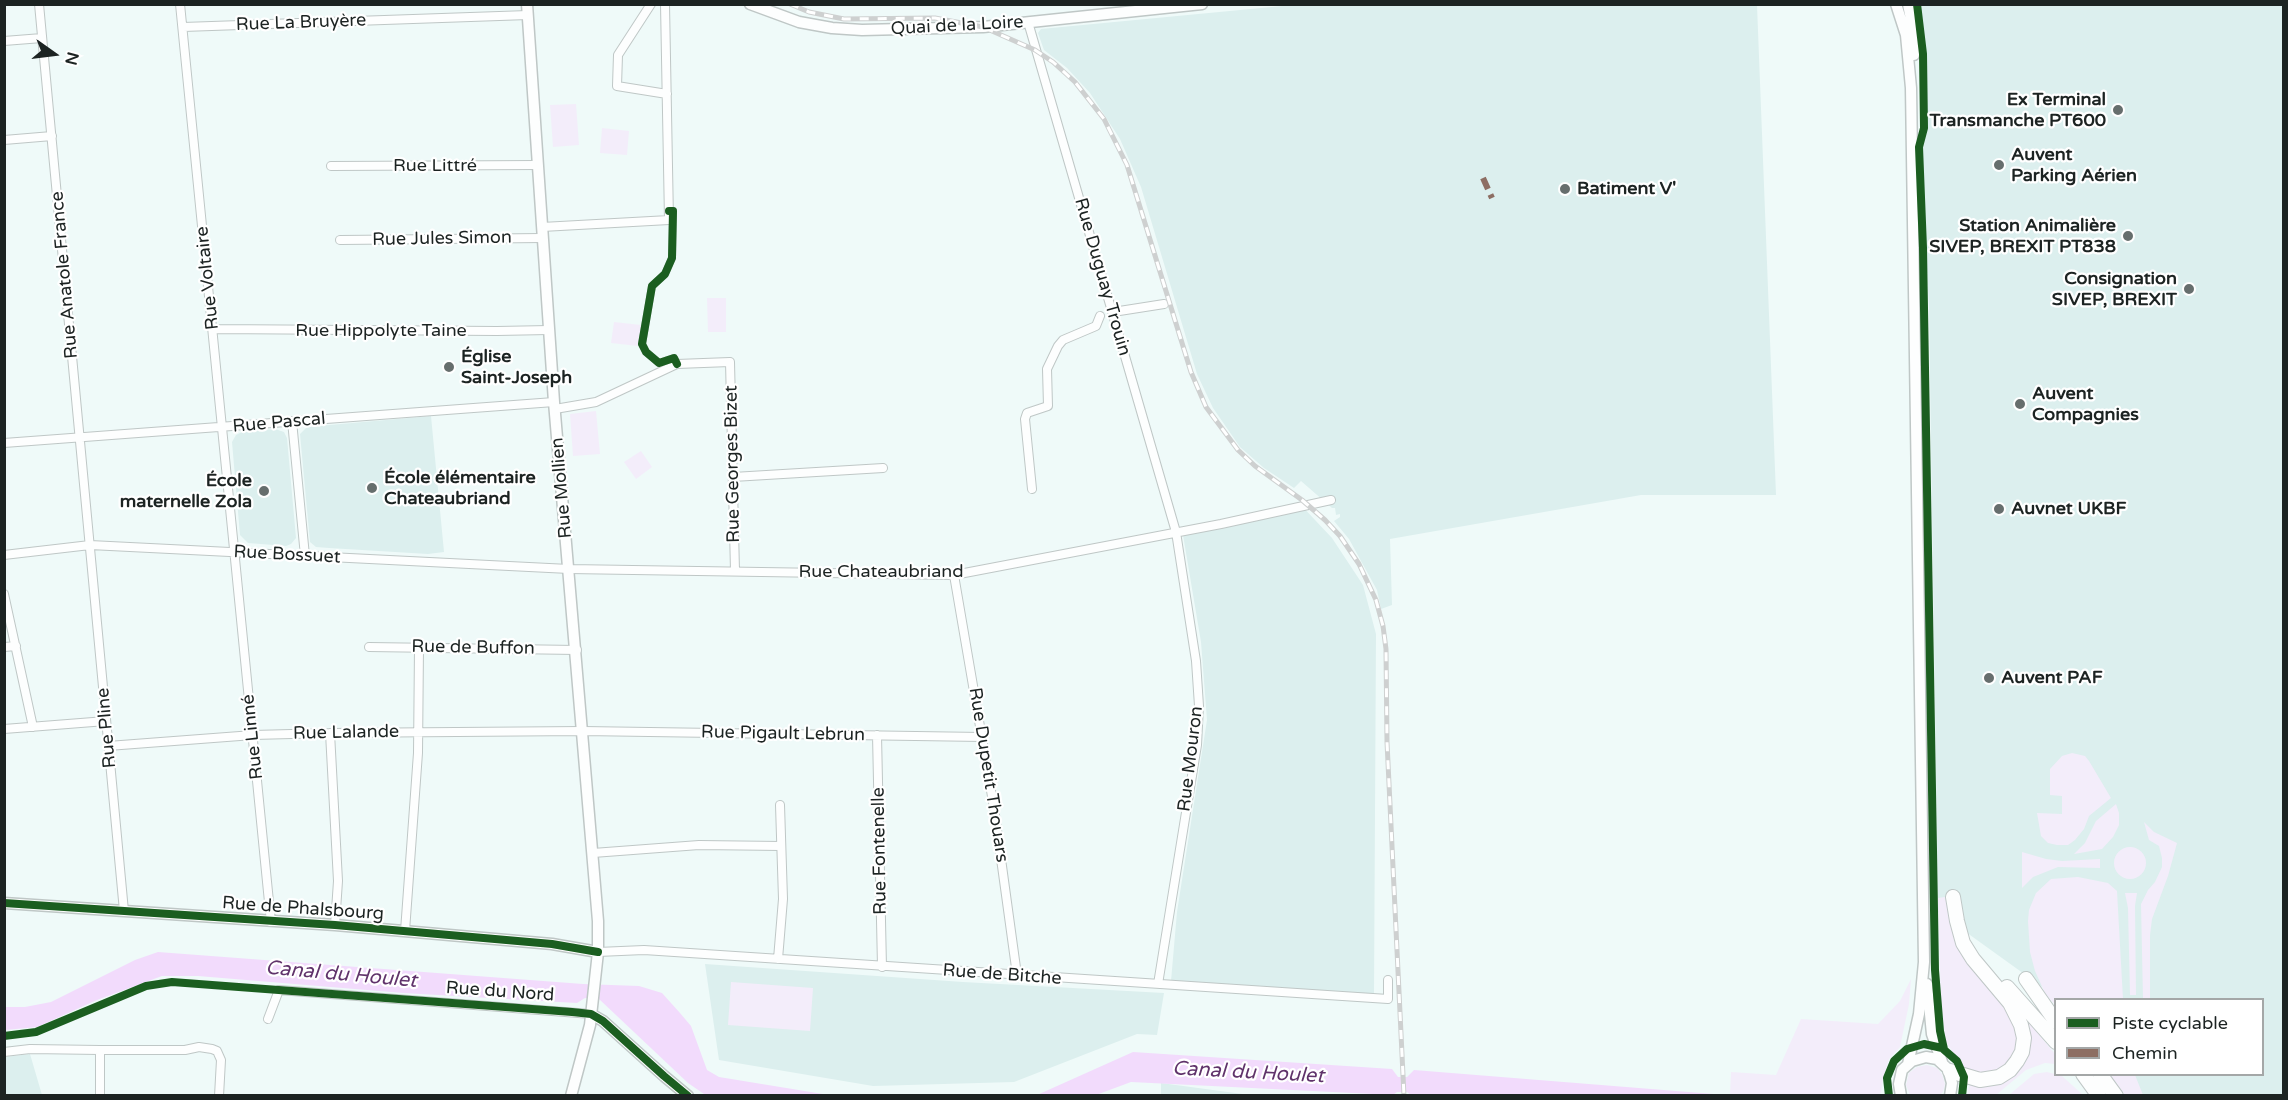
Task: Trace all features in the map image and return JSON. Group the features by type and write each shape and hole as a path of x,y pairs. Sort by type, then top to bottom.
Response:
{"highway":[{"path":"1946,1067 1980,1080 1999,1077 2010,1070 2017,1061 2024,1038 2021,1025 2010,1003 1973,959 1964,942 1957,921 1953,897 1961,923 1971,943 2054,1041"},
{"path":"2026,978 2054,1020"},
{"path":"2085,1076 2099,1095"},
{"path":"2102,1076 2116,1095"}],"street":[{"name":"Rue Anatole France","path":"39,4 90,545"},
{"name":"Rue Voltaire","path":"180,4 235,552"},
{"path":"651,4 618,55 617,86 667,94"},
{"path":"665,4 669,215 674,212 672,258 665,274 652,286 642,344 646,352 659,363 674,358 676,364"},
{"name":"Quai de la Loire","path":"750,4 799,22 847,30 961,28 1202,4"},
{"path":"1896,4 1906,35 1911,88 1924,962 1932,1034 1946,1067 1953,1092"},
{"path":"1908,4 1915,46 1911,88"},
{"name":"Rue La Bruyère","path":"183,27 528,10"},
{"name":"Rue Mollien","path":"528,10 554,405 577,650 598,921 598,952 587,1040 571,1095"},
{"name":"Rue Duguay Trouin","path":"1028,22 1176,532"},
{"path":"4,41 42,38"},
{"path":"4,140 52,136"},
{"name":"Rue Littré","path":"331,166 538,165"},
{"name":"Rue Jules Simon","path":"340,240 542,233 669,215"},
{"path":"1113,312 1164,304"},
{"path":"1032,489 1025,419 1027,413 1048,406 1047,369 1058,346 1063,340 1096,326 1100,316"},
{"name":"Rue Hippolyte Taine","path":"213,329 549,330"},
{"name":"Rue Georges Bizet","path":"554,405 596,402 676,364 730,362 735,571"},
{"name":"Rue Pascal","path":"4,443 292,421 554,405"},
{"path":"292,421 305,556"},
{"path":"733,477 883,468"},
{"name":"Rue Chateaubriand","path":"569,569 954,575 1331,500"},
{"name":"Rue Mouron","path":"1158,984 1198,721 1196,661 1176,532"},
{"name":"Rue Bossuet","path":"4,555 90,545 569,569"},
{"name":"Rue Pline","path":"90,545 124,911"},
{"name":"Rue Linné","path":"235,552 271,922"},
{"name":"Rue Dupetit Thouars","path":"954,575 982,736 1017,975"},
{"path":"4,594 33,727"},
{"path":"4,648 16,646"},
{"name":"Rue de Buffon","path":"369,647 577,650"},
{"path":"405,931 419,732 419,648"},
{"path":"4,729 106,722"},
{"name":"Rue Lalande","path":"108,746 253,735 583,732"},
{"name":"Rue Pigault Lebrun","path":"583,732 982,736"},
{"path":"330,733 338,881 334,926"},
{"name":"Rue Fontenelle","path":"877,735 882,967"},
{"path":"778,959 782,911 780,805"},
{"path":"593,853 699,845 781,846"},
{"name":"Rue de Phalsbourg","path":"4,903 405,931 552,944 598,952"},
{"name":"Rue de Bitche","path":"598,952 634,950 1388,999 1388,980"},
{"path":"1908,1064 1919,1014 1924,962"},
{"name":"Rue du Nord","path":"268,1019 279,990 591,1014"},
{"path":"591,1014 603,1020 688,1095"},
{"path":"4,1052 30,1049 185,1050 199,1047 212,1049 217,1051 221,1060 219,1095"},
{"path":"100,1050 100,1095"},
{"path":"1889,1095 1899,1081 1902,1070 1908,1064 1923,1057 1934,1058 1946,1067"},
{"path":"1899,1081 1902,1095"}],"shaded area":[{"path":"1303,4 1757,5 1776,495 1641,495 1390,539 1392,605 1381,609 1377,590 1349,539 1334,521 1340,517 1340,514 1336,515 1335,508 1332,508 1301,481 1294,488 1264,468 1240,447 1213,408 1197,374 1141,187 1120,139 1090,93 1067,68 1044,50 1038,33 1041,29"},
{"path":"1921,5 2283,5 2283,1095 2129,1095 2114,1076 2264,1076 2264,998 2058,998 1938,912 1929,308 1921,153"},
{"path":"576,104 579,145 553,147 550,105"},
{"path":"602,128 629,131 627,155 600,153"},
{"path":"707,298 726,298 726,332 708,332"},
{"path":"614,322 641,325 638,346 611,343"},
{"path":"596,411 600,454 573,456 570,414"},
{"name":"École élémentaire Chateaubriand","path":"431,416 444,552 428,554 329,548 316,547 310,542 300,434 307,427"},
{"name":"École maternelle Zola","path":"275,429 284,432 287,438 296,538 286,546 248,543 240,535 232,442 236,435 242,432"},
{"path":"641,451 652,467 636,479 624,462"},
{"path":"1299,503 1332,538 1363,585 1376,634 1374,994 1171,981 1177,912 1207,720 1201,642 1183,535"},
{"path":"2072,753 2085,756 2111,798 2089,816 2084,829 2075,840 2068,845 2057,845 2048,843 2041,836 2037,813 2062,814 2062,796 2050,795 2050,769 2062,756"},
{"path":"2116,804 2119,825 2113,837 2102,849 2074,854 2085,843 2096,821"},
{"path":"2144,822 2154,832 2177,843 2152,919 2150,998 2143,998 2141,904 2162,867 2159,846 2149,840"},
{"path":"2130,847 2141,852 2146,863 2141,874 2130,879 2119,874 2114,863 2119,852"},
{"path":"2022,852 2062,861 2100,859 2100,868 2058,867 2033,877 2022,888"},
{"path":"2078,877 2108,883 2117,891 2123,998 2054,998 2054,1004 2045,993 2035,971 2030,952 2028,921 2029,910 2036,893 2051,879"},
{"path":"2125,893 2137,893 2135,906 2136,995 2130,995 2128,908"},
{"path":"1945,897 1954,930 2017,1025 2019,1043 2008,1066 1997,1072 1981,1076 1967,1073 1946,1042 1941,1003 1938,898"},
{"path":"705,964 1164,993 1157,1035 1137,1034 1014,1082 873,1086 719,1060"},
{"path":"1911,979 1909,1004 1900,1047 1889,1059 1881,1093 1878,1095 1730,1095 1731,1072 1776,1075 1801,1019 1878,1024 1900,1001"},
{"path":"731,982 813,988 810,1031 728,1025"},
{"path":"2026,1019 2054,1053 2054,1064 2045,1063 2026,1070 1996,1095 1967,1096 1970,1083 2002,1082 2030,1040"},
{"path":"30,1054 42,1095 5,1095 5,1057"},
{"path":"1927,1065 1937,1068 1942,1074 1945,1084 1943,1092 1940,1095 1910,1095 1906,1085 1909,1073 1917,1067"},
{"path":"2047,1072 2054,1074 2054,1076 2062,1076 2083,1095 2009,1095 2034,1074"},
{"path":"2111,1076 2135,1076 2143,1095 2125,1095"},
{"path":"1161,1083 1250,1095 1161,1095"}],"water":[{"name":"Canal du Houlet","path":"158,952 583,984 639,986 662,993 680,1013 691,1026 707,1070 719,1077 829,1095 704,1094 688,1083 599,999 585,998 577,1003 403,993 198,976 162,976 97,1000 37,1027 5,1030 4,1007 25,1007 51,1002 135,960"},
{"name":"Canal du Houlet","path":"1133,1052 1392,1069 1398,1077 1407,1077 1414,1070 1726,1095 1412,1096 1407,1092 1397,1092 1393,1095 1131,1082 1096,1095 1037,1095"}],"railway":[{"path":"790,4 809,12 844,19 935,18 983,27 1035,50 1053,62 1075,82 1104,119 1127,165 1191,372 1206,407 1238,450 1255,466 1325,520 1340,536 1359,564 1376,600 1386,649 1387,742 1404,1096"}],"marked path":[{"path":"1483,178 1492,198"}],"cycle path":[{"path":"1917,4 1923,54 1924,128 1919,147 1923,248 1935,970 1940,1031 1944,1049"},
{"path":"669,211 673,211 672,258 665,274 652,286 642,344 646,352 659,363 674,358 677,364"},
{"path":"4,903 335,925 552,944 598,952"},
{"path":"4,1036 36,1032 146,986 172,982 572,1012 591,1014 603,1021 688,1096"},
{"path":"1889,1096 1887,1078 1894,1061 1907,1049 1924,1044 1942,1048 1957,1061 1964,1077 1962,1096"}],"place":[{"name":"Ex Terminal Transmanche PT600","path":"2118,110"},
{"name":"Auvent Parking Aérien","path":"1999,165"},
{"name":"Batiment V'","path":"1565,189"},
{"name":"Station Animalière SIVEP, BREXIT PT838","path":"2128,236"},
{"name":"Consignation SIVEP, BREXIT","path":"2189,289"},
{"name":"Église Saint-Joseph","path":"449,367"},
{"name":"Auvent Compagnies","path":"2020,404"},
{"name":"École élémentaire Chateaubriand","path":"372,488"},
{"name":"École maternelle Zola","path":"264,491"},
{"name":"Auvnet UKBF","path":"1999,509"},
{"name":"Auvent PAF","path":"1989,678"}]}
